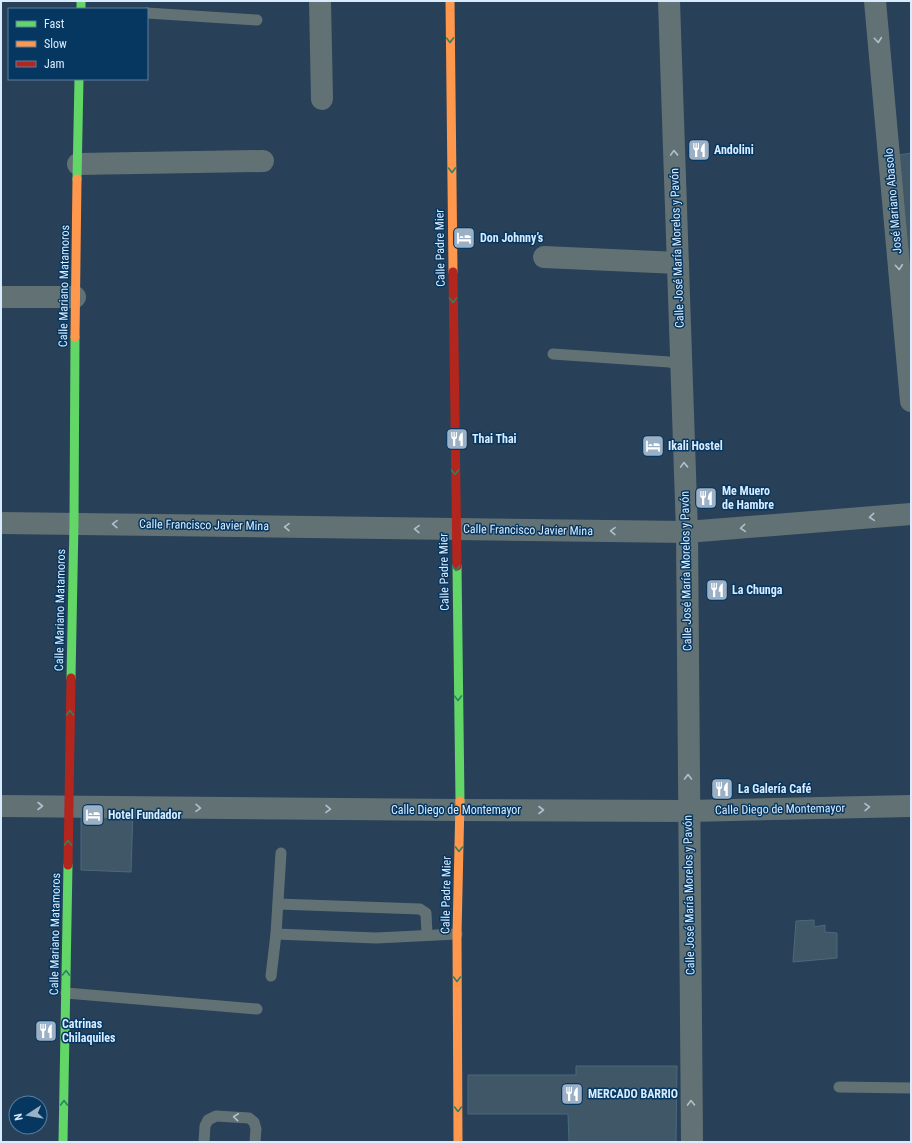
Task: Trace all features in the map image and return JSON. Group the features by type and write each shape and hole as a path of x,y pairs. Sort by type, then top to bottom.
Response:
{"street":[{"path":"320,1 322,100"},
{"name":"Calle Padre Mier","path":"450,1 460,810 457,934 458,1142"},
{"name":"Calle José María Morelos y Pavón","path":"669,1 687,532 692,1142"},
{"name":"José Mariano Abasolo","path":"875,1 906,292 911,401"},
{"name":"Calle Mariano Matamoros","path":"64,1142 68,806 74,523 75,297 79,80"},
{"path":"78,164 263,161"},
{"path":"544,257 678,263"},
{"path":"1,297 75,297"},
{"name":"Calle Francisco Javier Mina","path":"1,523 687,532 911,514"},
{"name":"Calle Diego de Montemayor","path":"1,806 689,811 911,806"}],"lane":[{"path":"148,13 257,20"},
{"path":"553,354 681,364"},
{"path":"271,976 276,934 281,853"},
{"path":"278,904 420,909 426,913 427,935"},
{"path":"276,934 376,938 457,934"},
{"path":"66,994 257,1009"},
{"path":"839,1087 911,1088"},
{"path":"204,1142 205,1126 208,1120 216,1116 249,1118 254,1122 256,1129 255,1142"}],"building":[{"path":"911,153 911,282 899,155"},
{"path":"133,809 131,872 81,870 81,813"},
{"path":"814,920 814,927 825,925 825,932 837,933 837,958 793,962 796,921"},
{"name":"MERCADO BARRIO","path":"576,1066 677,1066 676,1142 569,1142 568,1114 468,1114 468,1075 576,1075"}],"traffic: fast":[{"path":"81,1 81,8"},
{"path":"77,179 79,80"},
{"path":"71,678 75,337"},
{"path":"457,566 460,801"},
{"path":"63,1142 68,865"}],"traffic: slow":[{"path":"450,1 453,272"},
{"path":"75,337 77,179"},
{"path":"458,1142 457,934 460,801"}],"traffic: jam":[{"path":"453,272 457,566"},
{"path":"68,865 71,678"}],"place":[{"name":"Andolini","path":"699,150"},
{"name":"Don Johnny’s","path":"464,238"},
{"name":"Thai Thai","path":"457,439"},
{"name":"Ikali Hostel","path":"653,446"},
{"name":"Me Muero de Hambre","path":"706,498"},
{"name":"La Chunga","path":"717,590"},
{"name":"La Galería Café","path":"722,789"},
{"name":"Hotel Fundador","path":"93,815"},
{"name":"Catrinas Chilaquiles","path":"46,1031"},
{"name":"MERCADO BARRIO","path":"572,1094"}]}
